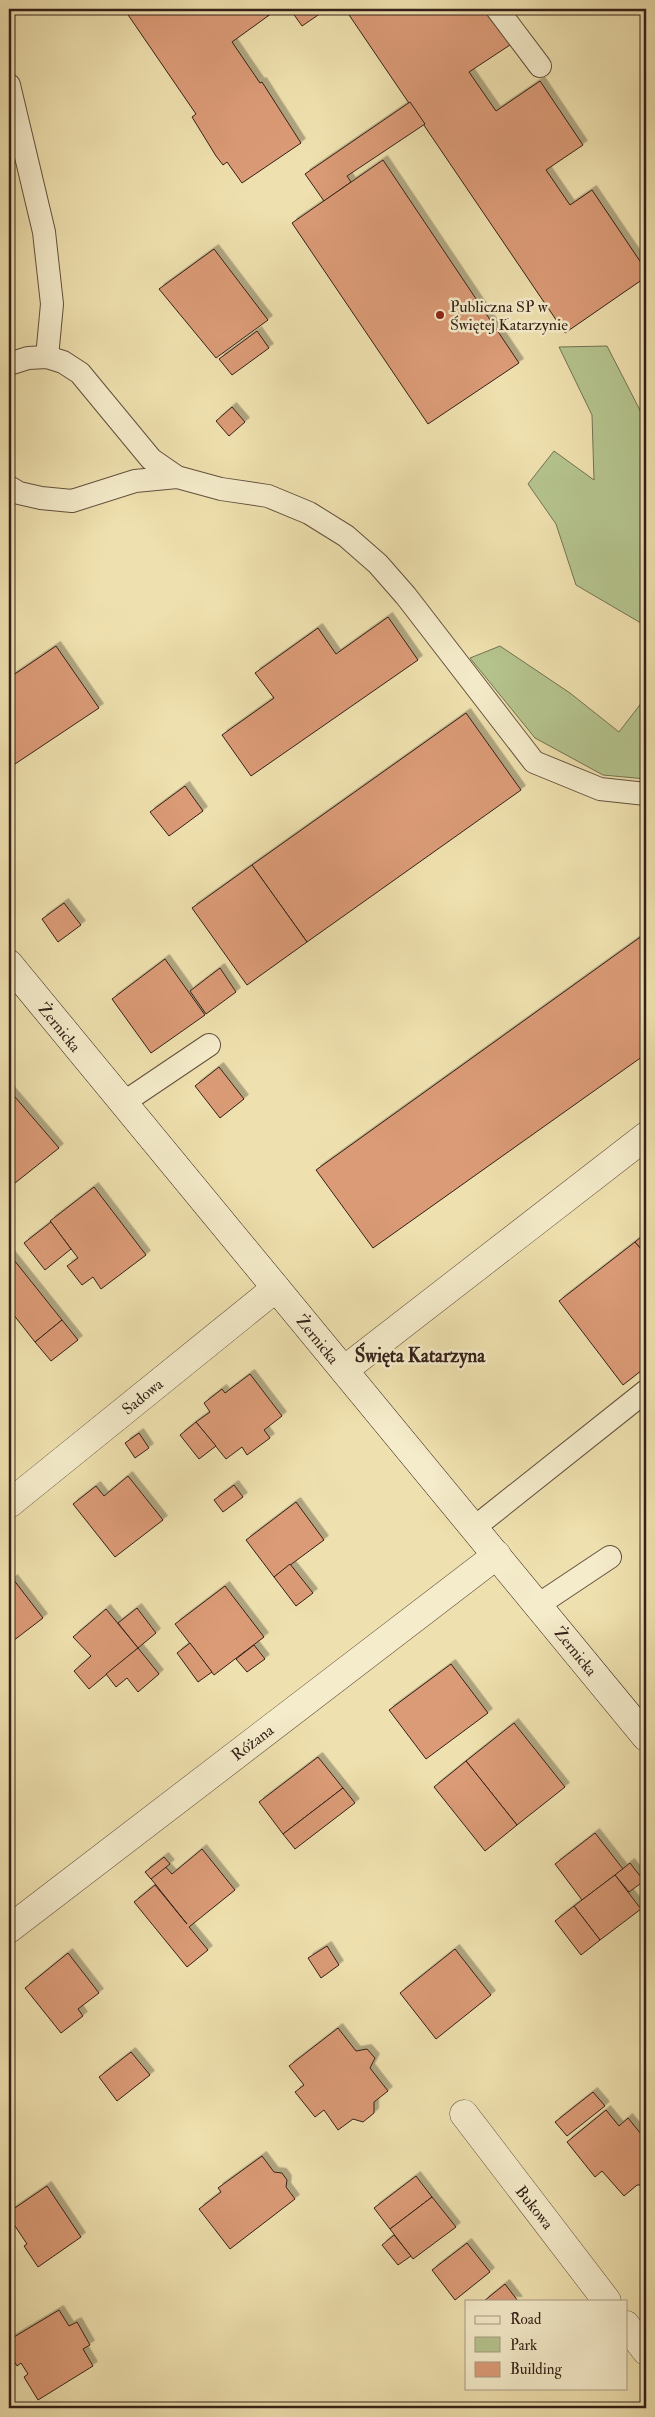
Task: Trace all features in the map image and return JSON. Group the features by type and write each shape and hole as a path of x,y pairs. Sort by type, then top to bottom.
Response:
{"street":[{"name":"Żernicka","path":"9,964 475,1527 646,1737"},
{"path":"344,1370 646,1136"},
{"name":"Sadowa","path":"9,1504 276,1288"},
{"name":"Różana","path":"9,1929 497,1555"},
{"name":"Bukowa","path":"464,2114 606,2300"},
{"path":"628,2328 646,2351"}],"lane":[{"path":"497,9 540,66"},
{"path":"9,85 44,232 52,304 47,357"},
{"path":"9,364 28,358 47,357 63,362 80,373 151,459 177,478"},
{"path":"9,487 26,494 72,501 135,481 177,478 220,489 268,496 309,513 346,536 378,564 406,596 534,762 600,789 646,794"},
{"path":"123,1103 210,1045"},
{"path":"475,1527 646,1391"},
{"path":"538,1605 610,1557"}],"green space":[{"path":"607,346 644,418 646,418 646,626 576,585 556,524 528,484 554,451 594,480 592,415 559,347"},
{"path":"500,646 570,693 619,732 646,697 646,779 603,775 535,738 470,658"}],"building":[{"path":"124,9 203,9 204,11 207,9 262,9 268,16 232,42 260,83 262,82 301,143 242,183 227,162 223,165 216,156 192,117 196,114"},
{"path":"262,9 278,9 268,16"},
{"path":"290,9 327,9 302,26"},
{"path":"345,9 490,9 513,43 469,72 496,111 540,81 583,145 546,170 570,205 592,190 646,270 646,277 565,333"},
{"path":"410,102 425,124 347,176 351,182 324,201 305,174"},
{"path":"383,160 519,363 428,424 292,223"},
{"path":"214,249 268,320 216,358 159,289"},
{"path":"257,331 269,348 232,375 219,359"},
{"path":"232,407 245,422 229,436 216,421"},
{"path":"388,617 418,660 251,776 222,735 274,698 255,673 318,628 336,654"},
{"path":"56,646 99,708 9,768 9,678"},
{"path":"466,713 521,790 307,942 252,865"},
{"path":"185,786 203,811 169,836 150,812"},
{"path":"252,865 307,942 247,985 192,908"},
{"path":"64,903 81,925 58,942 42,919"},
{"path":"646,933 646,1054 373,1248 316,1170"},
{"path":"165,959 205,1015 151,1053 112,999"},
{"path":"220,968 236,992 206,1014 190,991"},
{"path":"219,1067 244,1099 220,1118 195,1086"},
{"path":"9,1090 59,1148 10,1187 9,1186"},
{"path":"94,1187 146,1255 101,1289 93,1277 82,1285 67,1266 78,1258 50,1221"},
{"path":"51,1222 71,1249 45,1270 24,1243"},
{"path":"646,1233 646,1255 635,1242"},
{"path":"635,1242 646,1255 646,1367 623,1385 559,1301"},
{"path":"10,1255 62,1320 35,1342 9,1309"},
{"path":"62,1320 78,1340 51,1361 35,1342"},
{"path":"250,1374 282,1416 264,1430 270,1438 247,1455 242,1447 226,1459 196,1422 210,1412 204,1403 222,1389 225,1393"},
{"path":"196,1422 216,1446 199,1459 180,1435"},
{"path":"139,1433 149,1448 135,1458 125,1443"},
{"path":"128,1476 163,1520 115,1557 73,1504 96,1486 104,1496"},
{"path":"234,1485 243,1497 223,1512 214,1500"},
{"path":"296,1502 324,1540 274,1577 246,1540"},
{"path":"290,1564 313,1593 296,1606 274,1577"},
{"path":"13,1579 43,1618 9,1644 9,1583"},
{"path":"225,1586 264,1637 214,1675 175,1624"},
{"path":"137,1608 156,1633 138,1648 118,1623"},
{"path":"106,1609 138,1648 89,1689 74,1671 91,1656 73,1637"},
{"path":"190,1643 212,1672 198,1682 177,1653"},
{"path":"254,1645 265,1659 247,1672 236,1659"},
{"path":"138,1648 159,1674 138,1692 127,1678 116,1687 106,1674"},
{"path":"451,1664 488,1713 426,1759 389,1710"},
{"path":"514,1723 565,1787 517,1825 466,1761"},
{"path":"318,1757 343,1788 283,1834 259,1802"},
{"path":"466,1761 517,1825 485,1851 434,1787"},
{"path":"343,1788 355,1803 295,1849 283,1834"},
{"path":"595,1833 623,1869 582,1900 555,1864"},
{"path":"202,1849 235,1890 189,1927 208,1950 187,1967 134,1902 155,1885 187,1924 148,1875 162,1863 172,1874"},
{"path":"164,1857 170,1864 151,1879 145,1872"},
{"path":"630,1863 644,1881 629,1892 615,1875"},
{"path":"615,1875 641,1909 600,1940 574,1906"},
{"path":"574,1906 600,1940 581,1955 555,1921"},
{"path":"327,1946 339,1965 321,1978 308,1958"},
{"path":"455,1949 491,1995 436,2039 400,1993"},
{"path":"68,1953 99,1993 78,2009 83,2016 61,2033 25,1988"},
{"path":"338,2028 356,2051 367,2049 375,2058 370,2068 388,2091 374,2102 374,2113 363,2122 353,2119 338,2130 324,2110 315,2117 295,2092 304,2085 289,2066"},
{"path":"131,2052 150,2075 117,2101 99,2077"},
{"path":"593,2092 605,2106 567,2136 555,2122"},
{"path":"606,2110 619,2126 628,2118 646,2140 646,2185 637,2185 624,2196 602,2171 595,2177 567,2142"},
{"path":"262,2156 274,2172 282,2173 287,2180 286,2187 295,2199 230,2249 199,2209 221,2192 218,2188"},
{"path":"416,2176 432,2197 390,2229 374,2208"},
{"path":"47,2186 81,2237 38,2267 24,2246 27,2244 9,2217 9,2212"},
{"path":"432,2197 456,2227 413,2259 390,2229"},
{"path":"394,2235 411,2256 398,2265 382,2245"},
{"path":"467,2243 490,2272 455,2300 432,2270"},
{"path":"505,2284 517,2300 485,2300"},
{"path":"59,2310 69,2326 77,2322 90,2345 83,2349 93,2366 38,2400 24,2377 28,2374 21,2363 17,2366 9,2352 9,2340"}],"place":[{"name":"Publiczna SP w Świętej Katarzynie","path":"440,315"}],"district":[{"name":"Święta Katarzyna","path":"420,1355"}]}
